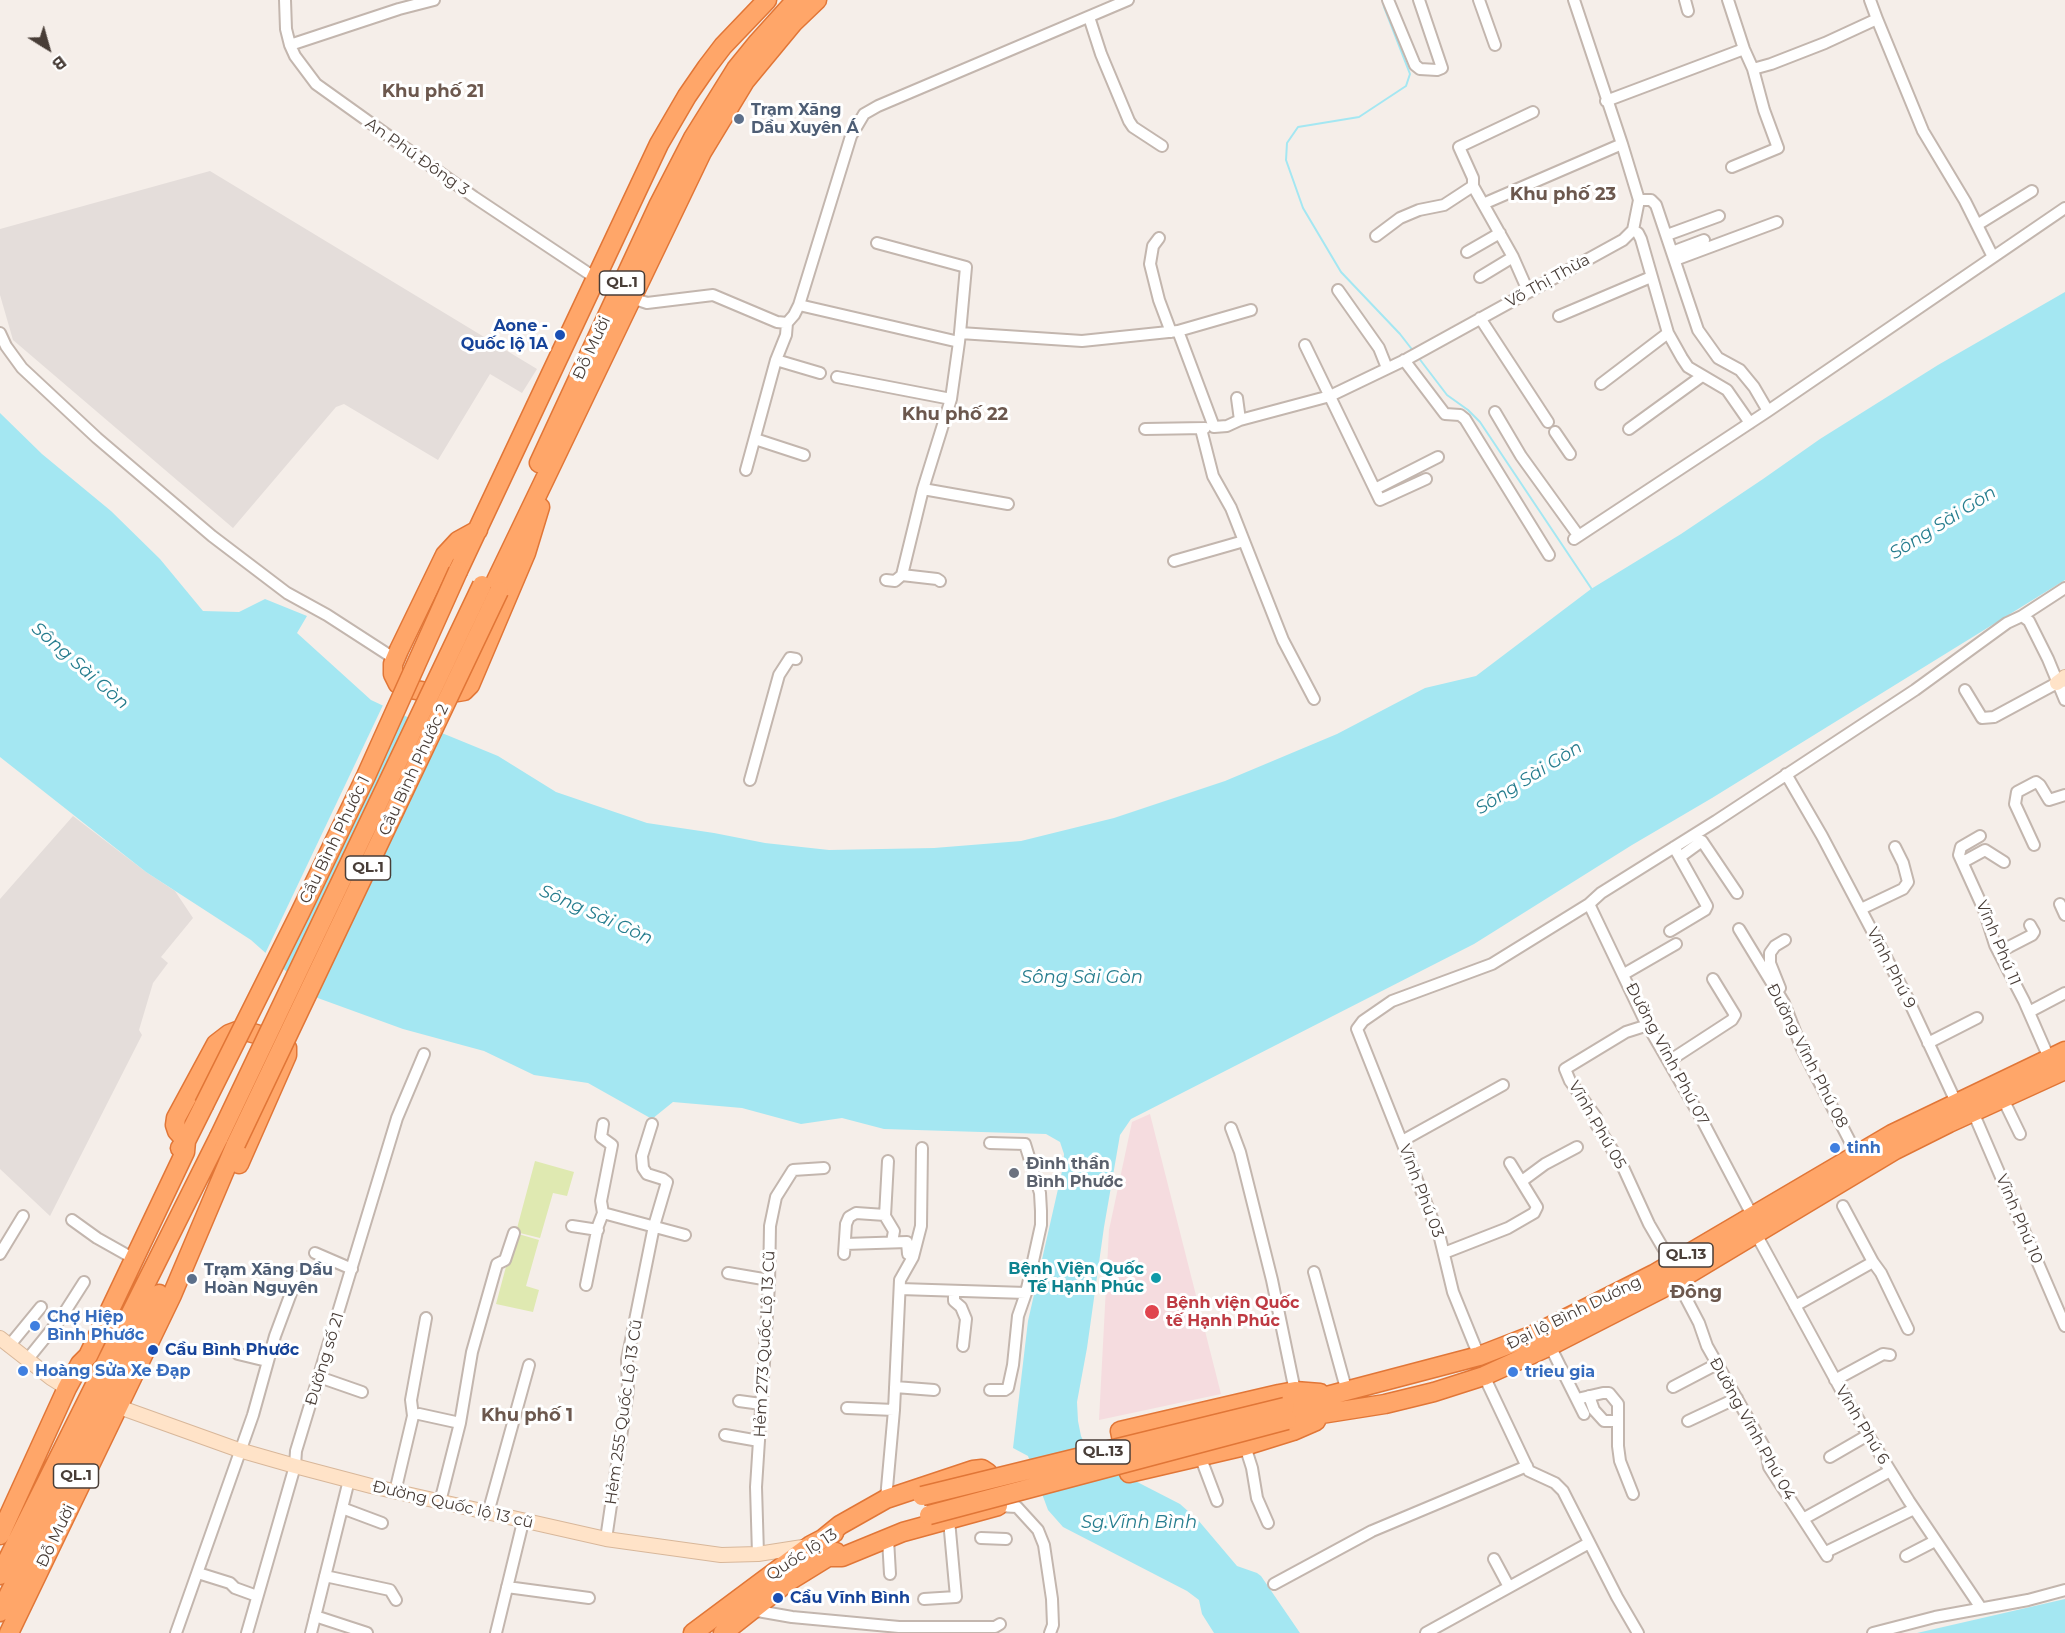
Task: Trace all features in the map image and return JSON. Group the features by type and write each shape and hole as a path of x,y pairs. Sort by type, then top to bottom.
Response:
{"highway":[{"name":"Đỗ Mười","path":"458,571 659,144 712,61 767,0"},
{"name":"Đỗ Mười","path":"491,589 659,204 693,138 736,69 796,0"},
{"name":"Đỗ Mười","path":"491,589 702,152 745,81 793,23 817,0"},
{"name":"Đỗ Mười","path":"652,258 662,248 708,153 742,95 770,58 825,0"},
{"name":"Đỗ Mười","path":"491,589 540,507 619,343 621,319"},
{"name":"QL.1","path":"395,659 393,674 396,681 409,689 427,692 464,691 470,685 526,553 540,507"},
{"path":"395,659 446,555 458,541 478,530"},
{"name":"Cầu Bình Phước 1","path":"204,1105 356,797 458,571"},
{"name":"Cầu Bình Phước 2","path":"228,1141 491,589"},
{"name":"QL.1","path":"177,1270 199,1248 285,1060 287,1048 277,1040 237,1031 216,1044 176,1118 177,1131 186,1141"},
{"name":"Đại lộ Bình Dương","path":"1288,1413 1336,1400 1421,1370 1479,1356 1555,1325 1678,1260 1856,1154 1956,1102 2057,1055"},
{"name":"Đại lộ Bình Dương","path":"1336,1400 1409,1399 1484,1376 1550,1346 1677,1281 1895,1150 2065,1070"},
{"name":"Đỗ Mười","path":"95,1398 80,1364 81,1354 179,1149 186,1141 204,1105"},
{"name":"Đỗ Mười","path":"80,1364 88,1356 185,1152 186,1141"},
{"name":"Đỗ Mười","path":"95,1398 172,1295 177,1270 228,1141"},
{"name":"Đỗ Mười","path":"21,1540 228,1141"},
{"name":"Đỗ Mười","path":"9,1633 95,1398 177,1270"},
{"path":"1295,1391 1314,1392 1336,1400 1300,1428 1245,1446 1129,1473 1120,1431 1295,1391"},
{"name":"Quốc lộ 13","path":"693,1633 820,1547 880,1511 922,1496 1288,1413"},
{"name":"Quốc lộ 13","path":"723,1633 789,1581 820,1547 1288,1413"},
{"path":"982,1469 988,1473 998,1506 903,1532 842,1557 820,1547 840,1525 886,1499 973,1470 982,1469"},
{"name":"QL.1","path":"0,1557 21,1540"},
{"name":"QL.1","path":"0,1575 21,1540"},
{"name":"QL.1","path":"0,1612 21,1540"},
{"name":"QL.1","path":"0,1628 21,1540"}],"street":[{"name":"An Phú Đông 3","path":"285,0 286,29 290,45 295,56 316,84 474,197 597,279"},
{"path":"290,45 399,9 434,0"},
{"path":"746,470 776,360 786,335 787,322 799,305 851,135 864,114 1128,0"},
{"path":"1388,0 1415,65 1420,69 1437,70 1442,68 1419,0"},
{"path":"1479,0 1495,45"},
{"path":"1574,0 1639,200 1633,230 1638,233 1668,333 1688,367 1727,390 1750,423"},
{"path":"1728,0 1778,148 1732,166"},
{"path":"1870,0 1923,131 1942,159 1993,257"},
{"path":"1089,17 1101,54 1129,121 1132,126 1162,146"},
{"path":"1753,69 1814,47 1877,19"},
{"path":"1606,101 1744,49"},
{"path":"1528,291 1513,257 1473,186 1473,178 1459,147 1533,112"},
{"path":"1484,204 1622,144"},
{"path":"1376,236 1400,218 1419,210 1444,205 1473,186"},
{"path":"1977,225 2032,191"},
{"path":"1639,200 1654,202 1698,330 1718,358 1740,370 1754,387 1768,411"},
{"path":"1495,411 1521,456 1576,537 1768,411 2065,208"},
{"path":"1667,235 1719,216"},
{"path":"1674,256 1777,222"},
{"name":"Võ Thị Thừa","path":"1145,429 1201,429 1227,426 1240,420 1330,396 1406,359 1623,240 1633,230"},
{"path":"1467,252 1500,233"},
{"path":"1159,238 1152,246 1150,264 1159,300 1214,428"},
{"path":"1674,256 1704,240"},
{"path":"877,243 966,267 951,399 923,489 902,575 895,581 886,580"},
{"path":"1480,277 1513,257"},
{"path":"1559,316 1651,277"},
{"path":"1338,290 1379,348 1387,368"},
{"path":"632,298 651,302 713,295 777,322 787,322"},
{"path":"799,305 959,338 1082,341 1174,331 1251,310"},
{"path":"1480,318 1548,422"},
{"path":"0,333 6,346 22,368 97,438 212,536 287,593 327,615 395,659"},
{"path":"1601,384 1668,333"},
{"path":"1305,345 1374,489 1382,500 1426,479"},
{"path":"1406,359 1444,414 1460,415 1465,419 1549,555"},
{"path":"776,360 820,373"},
{"path":"1629,429 1702,376"},
{"path":"837,377 951,399"},
{"path":"1237,398 1240,420"},
{"path":"1201,429 1214,476 1231,508 1283,640 1314,699"},
{"path":"1555,432 1570,454"},
{"path":"755,439 804,455"},
{"path":"1374,489 1438,457"},
{"path":"923,489 1008,504"},
{"path":"1174,561 1244,541"},
{"path":"902,575 940,581"},
{"path":"1677,852 1786,774 1915,690 2007,623 2028,622 2065,588"},
{"path":"2028,622 2061,680 2065,700"},
{"path":"750,780 778,675 790,658 796,659"},
{"path":"1965,690 1982,718 1994,717 2061,680"},
{"name":"Vĩnh Phú 9","path":"1786,774 1861,909 1929,1043 1956,1102"},
{"path":"2034,845 2015,804 2017,792 2036,782 2049,800 2065,795"},
{"path":"1980,836 1961,847 1959,855 1963,862 1985,850 2004,862"},
{"path":"1589,904 1600,893 1702,841 1737,893"},
{"path":"1861,909 1903,889 1908,882 1903,863 1895,847"},
{"path":"1670,931 1707,906 1677,852"},
{"name":"Vĩnh Phú 11","path":"1963,862 1999,952 2029,1012 2057,1055"},
{"name":"Đường Vĩnh Phú 07","path":"1589,904 1648,1025 1752,1215"},
{"name":"Vĩnh Phú 03","path":"1479,1356 1453,1293 1444,1253 1357,1029 1363,1021 1392,1001 1492,964 1589,904"},
{"path":"2060,904 2065,915"},
{"path":"1999,952 2032,935 2034,932 2030,925"},
{"name":"Đường Vĩnh Phú 08","path":"1739,928 1784,1003 1802,1049 1856,1154"},
{"path":"1784,1003 1770,963 1770,953 1775,946 1785,940"},
{"path":"1624,974 1676,944"},
{"path":"1669,1061 1732,1020 1735,1015 1713,979"},
{"path":"2029,1012 2065,993"},
{"path":"1929,1043 1977,1018"},
{"name":"Vĩnh Phú 05","path":"1648,1025 1626,1032 1565,1069 1570,1081 1596,1117 1596,1124 1615,1151 1649,1224 1663,1248 1678,1260"},
{"name":"Đường số 21","path":"247,1633 295,1466 296,1451 397,1118 424,1054"},
{"path":"1402,1141 1503,1085"},
{"path":"2003,1099 2020,1134"},
{"name":"Vĩnh Phú 10","path":"1973,1112 2065,1326"},
{"path":"586,1285 603,1213 602,1201 612,1145 601,1137 603,1124"},
{"name":"Hẻm 255 Quốc Lộ 13 Cũ","path":"606,1539 628,1390 627,1360 654,1226 667,1182 647,1174 643,1168 642,1156 652,1124"},
{"path":"1231,1128 1240,1152 1269,1268 1295,1391"},
{"path":"990,1143 1025,1144 1040,1192 1041,1225 1026,1293 1018,1316 1008,1388 990,1390"},
{"path":"1522,1181 1545,1164 1577,1147"},
{"path":"886,1499 894,1410 900,1280 913,1257 921,1226 922,1148"},
{"path":"888,1161 885,1215 894,1231 892,1242"},
{"path":"1444,1253 1508,1228 1534,1213 1537,1207 1510,1163"},
{"name":"Hẻm 273 Quốc Lộ 13 Cũ","path":"758,1554 756,1487 769,1280 770,1226 777,1197 793,1170 824,1168"},
{"path":"1843,1206 1881,1273 1908,1329"},
{"path":"603,1213 685,1235"},
{"path":"885,1215 856,1213 849,1217 846,1224 844,1249 908,1242 908,1254 913,1257"},
{"path":"0,1254 23,1216"},
{"path":"72,1220 97,1238 129,1256"},
{"path":"572,1226 598,1230"},
{"path":"440,1502 460,1423 475,1342 497,1264 505,1260 514,1233"},
{"name":"Vĩnh Phú 6","path":"1756,1234 1835,1380 1868,1435 1914,1509 1981,1608"},
{"path":"315,1253 352,1269"},
{"path":"1795,1306 1873,1262"},
{"path":"1314,1272 1336,1400"},
{"path":"728,1273 769,1280"},
{"path":"176,1633 253,1414 275,1336 297,1277"},
{"name":"Đường Vĩnh Phú 04","path":"1677,1281 1699,1323 1707,1346 1766,1450 1769,1467 1803,1519 1890,1471"},
{"path":"27,1360 61,1318 84,1282"},
{"path":"900,1289 1026,1293"},
{"path":"954,1291 954,1301 961,1307 966,1319 963,1346"},
{"path":"4,1342 41,1307"},
{"path":"395,1492 413,1416 411,1400 426,1318"},
{"name":"Đường Quốc lộ 13 cũ","path":"4,1342 27,1360 95,1398 239,1450 395,1492 606,1539 721,1556 820,1547"},
{"path":"1550,1346 1584,1414"},
{"path":"238,1354 267,1361"},
{"path":"1835,1380 1883,1354 1890,1354"},
{"path":"1673,1387 1717,1364"},
{"path":"488,1513 529,1365"},
{"path":"1484,1376 1531,1473 1555,1484 1563,1491 1588,1543 1638,1633"},
{"path":"319,1377 362,1392"},
{"path":"895,1387 934,1390"},
{"path":"1577,1399 1610,1393 1618,1404 1620,1461 1633,1494"},
{"path":"1590,1396 1594,1410 1604,1421 1618,1421"},
{"path":"1688,1421 1737,1398"},
{"path":"740,1401 761,1404"},
{"path":"847,1408 894,1410"},
{"path":"419,1414 460,1423"},
{"path":"725,1435 759,1441"},
{"path":"1830,1457 1868,1435"},
{"path":"1245,1446 1256,1483 1257,1498 1268,1522"},
{"path":"1200,1456 1217,1501"},
{"path":"1274,1584 1372,1531 1527,1466"},
{"path":"311,1633 349,1480"},
{"path":"998,1506 1017,1507 1038,1530 1044,1545 1052,1599 1053,1625 1050,1633"},
{"path":"342,1508 382,1522"},
{"path":"1803,1519 1827,1554 1914,1509"},
{"path":"924,1599 956,1597 954,1562 949,1540 949,1520"},
{"path":"496,1633 523,1522"},
{"path":"981,1538 1006,1539"},
{"path":"888,1539 890,1574"},
{"path":"1906,1556 1935,1540"},
{"path":"1426,1633 1588,1543"},
{"path":"1494,1558 1509,1587"},
{"path":"198,1573 230,1583 235,1588 257,1596"},
{"path":"325,1576 390,1590 396,1600"},
{"path":"507,1587 589,1598"},
{"path":"1873,1633 2065,1590"},
{"path":"752,1611 899,1627 995,1627 1000,1624"},
{"path":"315,1616 367,1633"}],"shaded area":[{"path":"210,171 537,369 522,393 490,374 438,460 344,404 336,407 233,528 13,340 0,295 0,229"},
{"path":"73,816 146,872 175,891 193,918 161,957 168,963 153,983 139,1030 142,1035 50,1216 0,1169 0,899"},
{"name":"Bệnh viện Quốc tế Hạnh Phúc","path":"1150,1114 1221,1394 1099,1420 1109,1230 1132,1122"}],"green space":[{"path":"535,1161 574,1172 567,1196 553,1193 540,1238 516,1232"},
{"path":"515,1233 539,1240 526,1286 539,1290 533,1312 496,1304"}],"water":[{"name":"Sông Sài Gòn","path":"2065,292 2065,580 1474,944 1131,1119 1120,1135 1077,1402 1081,1436 1087,1449 1110,1468 1180,1504 1198,1520 1237,1566 1261,1576 1300,1633 1214,1633 1202,1614 1199,1600 1187,1591 1063,1527 1048,1510 1028,1456 1013,1448 1028,1321 1063,1167 1064,1154 1060,1142 1046,1134 884,1129 842,1118 801,1124 742,1108 673,1102 652,1119 588,1083 534,1075 484,1051 403,1029 315,997 251,940 146,872 0,757 0,413 42,454 111,511 160,559 203,611 239,612 265,599 307,616 297,633 371,700 498,756 556,792 647,823 765,843 829,850 934,848 1021,841 1114,818 1225,781 1337,734 1425,688 1476,676 1591,589 1681,534 1820,439 1938,365"},
{"path":"2065,1599 2065,1633 1917,1633"}],"pier":[{"path":"384,703 396,708 274,964 264,956"}],"waterway":[{"path":"1383,0 1410,74 1406,86 1359,117 1298,127 1287,143 1286,160 1303,208 1341,272 1414,352"},
{"path":"1418,357 1447,395 1480,422 1593,591"}],"place":[{"name":"Trạm Xăng Dầu Xuyên Á","path":"739,119"},
{"name":"Aone - Quốc lộ 1A","path":"560,335"},
{"name":"tinh","path":"1835,1148"},
{"name":"Đình thần Bình Phước","path":"1014,1173"},
{"name":"Bệnh Viện Quốc Tế Hạnh Phúc","path":"1156,1278"},
{"name":"Trạm Xăng Dầu Hoàn Nguyên","path":"192,1279"},
{"name":"Bệnh viện Quốc tế Hạnh Phúc","path":"1152,1312"},
{"name":"Chợ Hiệp Bình Phước","path":"35,1326"},
{"name":"Cầu Bình Phước","path":"153,1350"},
{"name":"Hoàng Sửa Xe Đạp","path":"23,1371"},
{"name":"trieu gia","path":"1513,1372"},
{"name":"Cầu Vĩnh Bình","path":"778,1598"}],"district":[{"name":"Khu phố 21","path":"433,92"},
{"name":"Khu phố 23","path":"1563,195"},
{"name":"Khu phố 22","path":"955,415"},
{"name":"Đông","path":"1696,1293"},
{"name":"Khu phố 1","path":"527,1416"}],"water label":[{"name":"Sg.Vĩnh Bình","path":"1139,1523"}]}
